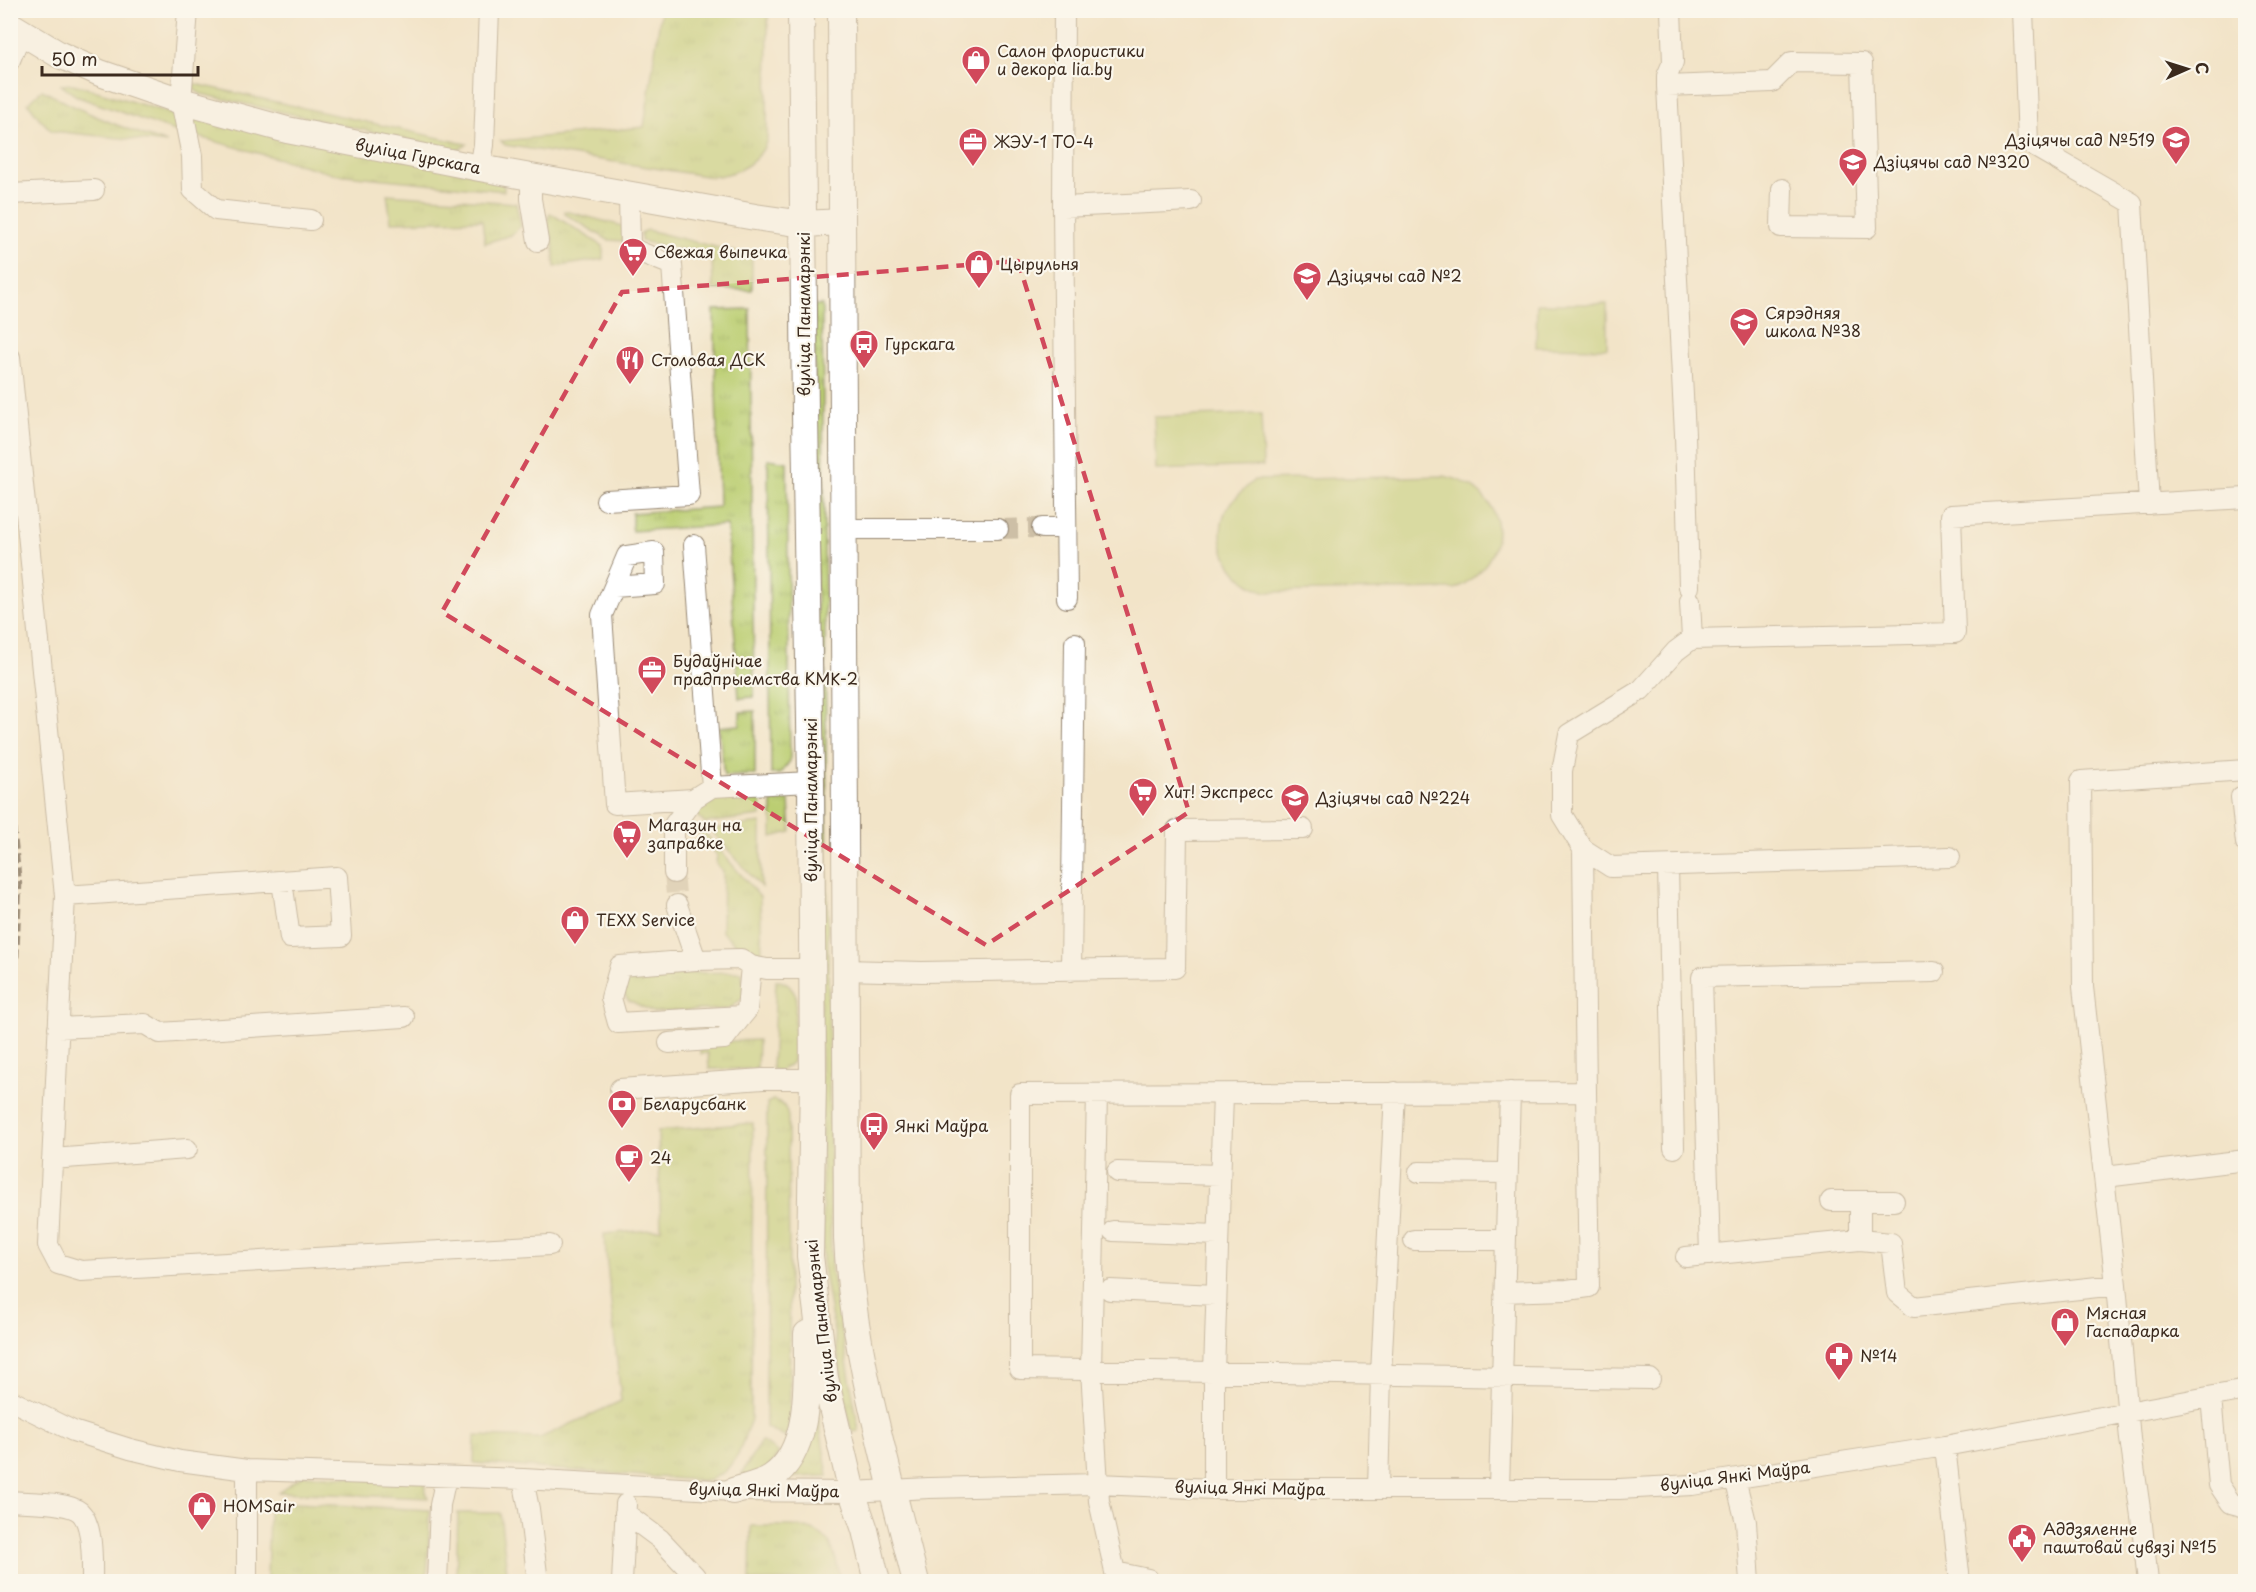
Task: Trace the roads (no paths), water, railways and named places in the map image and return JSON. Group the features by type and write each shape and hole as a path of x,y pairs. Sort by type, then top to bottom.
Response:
{"main road":[{"name":"вуліца Панамарэнкі","path":"801,10 811,782 813,1079 810,1256 825,1378 852,1492 865,1530 878,1581"},
{"name":"вуліца Панамарэнкі","path":"841,10 844,970 849,1272 879,1438 916,1581"},
{"name":"вуліца Гурскага","path":"16,29 58,54 100,73 181,101 286,130 629,196 804,224 842,222"},
{"path":"733,1491 772,1477 795,1448 804,1420 810,1256"}],"street":[{"path":"188,10 181,101 192,156 193,190 216,210 311,220"},
{"path":"480,168 484,144 489,10"},
{"path":"1064,10 1063,207 1067,598"},
{"path":"1671,10 1673,62 1667,76 1667,86 1685,434 1692,639"},
{"path":"2023,10 2028,143 2132,203 2149,504"},
{"path":"10,60 16,29"},
{"path":"1667,86 1772,82 1792,62 1862,63 1867,228 1781,227 1782,189"},
{"path":"531,177 531,199 538,241"},
{"path":"10,194 94,190"},
{"path":"606,500 689,495 672,266 630,248 629,196"},
{"path":"1063,207 1191,201"},
{"path":"10,357 65,896 48,1245 58,1264 81,1271 550,1245"},
{"path":"1950,857 1611,867 1583,849 1562,815 1562,771 1569,734 1641,690 1676,651 1692,639 1955,633 1951,515 2246,498"},
{"path":"1042,528 1066,528"},
{"path":"842,529 998,529"},
{"path":"693,545 712,787"},
{"path":"614,587 602,615 615,804 693,799"},
{"path":"1071,970 1076,643"},
{"path":"2148,1581 2127,1413 2105,1177 2083,987 2081,781 2246,770"},
{"path":"674,873 674,825 693,799 712,787 811,782"},
{"path":"2241,796 2246,843"},
{"path":"844,970 1175,968 1176,830 1303,829"},
{"path":"1504,1292 1590,1287 1583,849"},
{"path":"1668,866 1674,1148"},
{"path":"65,896 282,881"},
{"path":"677,905 696,960"},
{"path":"742,1016 618,1023 611,998 620,966 741,959 751,966 767,969 812,969"},
{"path":"669,1043 724,1039 747,1010 751,966"},
{"path":"1710,1255 1702,977 1934,972"},
{"path":"58,1028 145,1024 160,1033 404,1017"},
{"path":"620,1089 763,1079 813,1079"},
{"path":"1378,1489 1381,1374 1395,1092"},
{"path":"1499,1489 1510,1092"},
{"path":"1586,1092 1020,1094 1020,1369 1650,1379"},
{"path":"1097,1094 1090,1370 1099,1501 1115,1572 1149,1581"},
{"path":"1214,1489 1214,1372 1223,1094"},
{"path":"52,1159 187,1149"},
{"path":"2105,1177 2246,1160"},
{"path":"1117,1172 1220,1175"},
{"path":"1419,1172 1507,1173"},
{"path":"1831,1201 1894,1201"},
{"path":"1860,1201 1860,1240"},
{"path":"1113,1231 1218,1235"},
{"path":"1414,1240 1506,1240"},
{"path":"1686,1257 1860,1240 1891,1243 1897,1293 1914,1307 2116,1285"},
{"path":"1110,1290 1216,1294"},
{"name":"вуліца Янкі Маўра","path":"10,1400 73,1431 130,1449 180,1461 247,1470 523,1479 733,1491 852,1492 1098,1484 1214,1489 1618,1489 1692,1485 1945,1446 2246,1390"},
{"path":"2211,1397 2219,1485 2231,1503 2246,1506"},
{"path":"1945,1446 1960,1581"},
{"path":"247,1470 247,1581"},
{"path":"437,1581 440,1505 446,1477"},
{"path":"523,1479 530,1509 538,1581"},
{"path":"1735,1479 1746,1522 1750,1581"},
{"path":"622,1581 627,1486"},
{"path":"10,1501 65,1505 81,1513 87,1524 92,1549 92,1581"},
{"path":"626,1513 660,1539 695,1576 696,1581"}],"tunnel":[{"path":"998,529 1042,528"},
{"path":"674,873 677,905"}],"railway":[{"path":"10,787 20,885 10,1130"}],"place":[{"name":"Салон флористики и декора lia.by","path":"976,86"},
{"name":"Дзіцячы сад №519","path":"2176,166"},
{"name":"ЖЭУ-1 ТО-4","path":"973,168"},
{"name":"Дзіцячы сад №320","path":"1853,188"},
{"name":"Свежая выпечка","path":"633,278"},
{"name":"Цырульня","path":"979,290"},
{"name":"Дзіцячы сад №2","path":"1307,302"},
{"name":"Сярэдняя школа №38","path":"1744,348"},
{"name":"Гурскага","path":"864,370"},
{"name":"Столовая ДСК","path":"630,386"},
{"name":"Будаўнічае прадпрыемства КМК-2","path":"652,696"},
{"name":"Хит! Экспресс","path":"1143,818"},
{"name":"Дзіцячы сад №224","path":"1295,824"},
{"name":"Магазин на заправке","path":"627,860"},
{"name":"TEXX Service","path":"575,946"},
{"name":"Беларусбанк","path":"622,1130"},
{"name":"Янкі Маўра","path":"874,1152"},
{"name":"24","path":"629,1184"},
{"name":"Мясная Гаспадарка","path":"2065,1348"},
{"name":"№14","path":"1839,1382"},
{"name":"HOMSair","path":"202,1532"},
{"name":"Аддзяленне паштовай сувязі №15","path":"2022,1564"}]}
